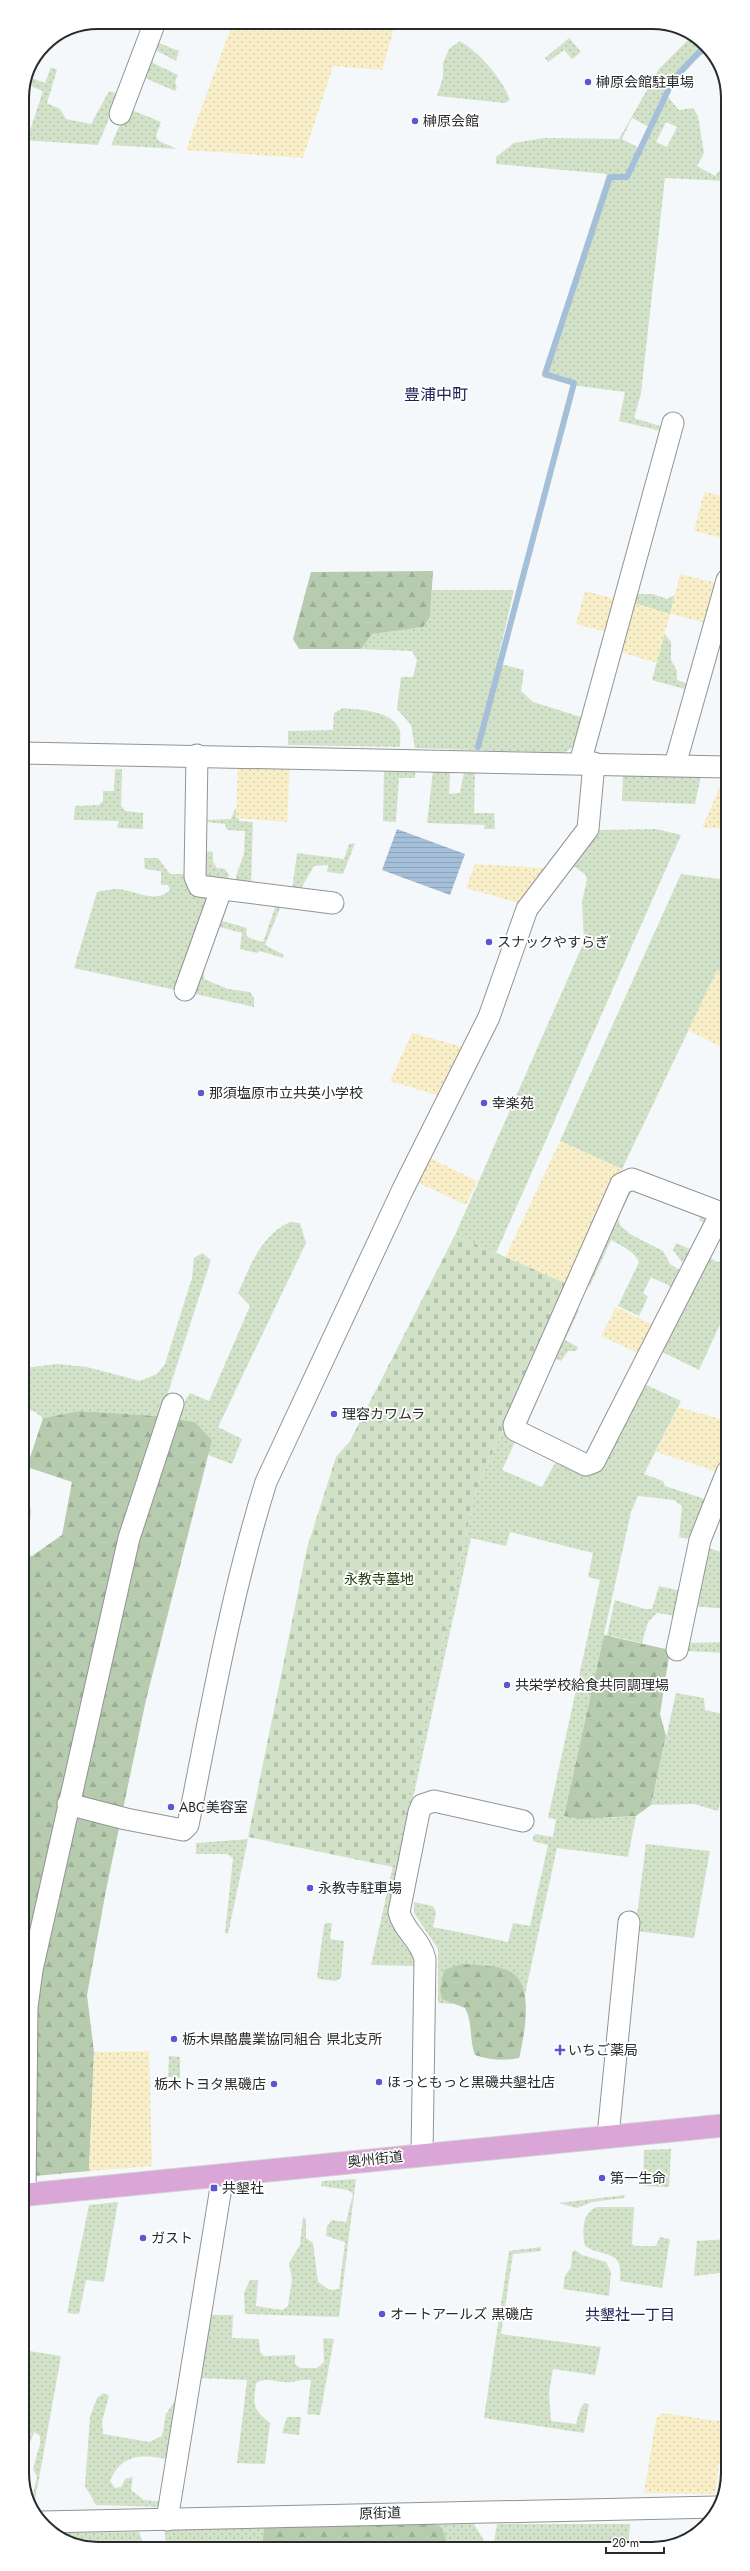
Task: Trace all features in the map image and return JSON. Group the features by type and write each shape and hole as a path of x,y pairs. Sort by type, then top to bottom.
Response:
{"main road":[{"name":"奥州街道","path":"29,2194 422,2154 721,2126"}],"street":[{"path":"120,114 152,29"},
{"path":"68,1804 126,1819 183,1830 188,1825 221,1661 254,1522 266,1482 396,1203 489,1016 527,909 588,830 587,763 673,423"},
{"path":"675,765 721,601"},
{"path":"29,753 197,755 721,767"},
{"path":"197,755 195,877 199,886 333,903"},
{"path":"185,990 221,890"},
{"path":"721,1213 632,1179 621,1184 514,1425 515,1430 586,1465 594,1462 721,1220"},
{"path":"29,1993 32,1970 68,1804 129,1538 173,1404"},
{"path":"677,1650 700,1540 721,1487"},
{"path":"422,2154 425,1959 424,1951 401,1919 399,1912 419,1812 422,1805 434,1801 523,1821"},
{"path":"608,2136 629,1922"},
{"path":"167,2520 223,2174"},
{"name":"原街道","path":"50,2522 712,2507"}],"green space":[{"path":"569,38 581,52 572,59 564,50 548,62 545,58"},
{"path":"688,40 697,46 704,53 677,77 668,97 679,110 693,108 698,116 704,153 697,166 715,176 721,169 721,181 665,178 641,393 634,418 663,427 661,431 619,421 625,392 572,385 542,377 607,174 496,164 496,157 514,143 544,138 619,139 659,69","holes":["632,118 653,129 643,150 622,139","666,122 677,127 667,147 656,142"]},
{"path":"154,41 179,51 176,61 151,48"},
{"path":"460,41 475,52 490,67 502,83 510,100 505,103 437,96 443,77 443,63 449,49"},
{"path":"148,54 153,57 153,63 178,75 175,82 177,88 175,91 140,76"},
{"path":"51,67 57,70 47,103 60,109 66,119 91,124 109,91 119,94 98,145 29,140 29,133 43,91 30,85 32,78 45,83"},
{"path":"127,108 161,122 156,136 159,141 177,149 111,145"},
{"path":"433,571 430,617 423,627 372,634 361,649 299,649 293,639 311,572"},
{"path":"432,590 514,590 497,663 524,670 521,691 533,702 584,718 577,744 564,753 415,748 411,725 397,709 401,677 413,677 417,660 412,651 361,649 372,634 423,627 430,617"},
{"path":"637,594 653,594 667,599 675,595 670,614 631,602 631,598"},
{"path":"664,633 671,642 671,660 677,671 677,680 690,685 688,690 652,680"},
{"path":"343,708 375,712 391,719 400,731 400,747 288,745 288,731 333,730 334,713"},
{"path":"415,767 415,778 399,778 396,822 383,821 384,768"},
{"path":"115,769 122,769 121,806 126,811 143,813 143,829 117,828 119,821 74,820 75,806 99,805 103,801 103,791 114,791"},
{"path":"433,771 450,771 449,794 460,793 464,772 475,772 474,813 494,813 495,829 484,829 485,825 427,823"},
{"path":"623,774 701,776 695,804 622,801"},
{"path":"235,809 239,809 239,821 253,822 251,886 236,885 236,876 244,854 245,831 227,830 225,824 206,822 206,820 231,819"},
{"path":"656,829 681,835 496,1253 455,1235 584,942 582,901 587,880 585,874 570,864 598,830"},
{"path":"355,843 343,874 327,872 328,865 314,866 300,890 292,890 297,853 344,859 349,844"},
{"path":"204,851 213,852 213,862 217,868 225,869 229,875 226,882 206,880"},
{"path":"144,858 158,858 170,874 189,874 210,893 180,991 74,968 97,892 116,889 144,895 158,896 170,890 168,885 161,885 161,871 145,869"},
{"path":"681,874 721,879 721,972 717,971 622,1169 560,1141"},
{"path":"230,897 222,921 247,928 246,934 249,938 263,942 277,902 282,903 265,945 284,955 283,958 260,951 257,953 240,949 242,933 216,926"},
{"path":"201,966 204,970 204,979 228,989 250,992 254,998 254,1007 191,993"},
{"path":"633,1183 715,1214 688,1265 681,1261 673,1250 676,1243 690,1249 705,1223 699,1220 702,1214 682,1205 679,1208 634,1187 618,1217 620,1225 630,1234 663,1251 670,1264 684,1273 676,1289 651,1277 643,1293 648,1297 639,1316 618,1306 639,1262 631,1252 623,1247 611,1240 590,1286 584,1283 624,1191"},
{"path":"290,1222 300,1223 306,1243 218,1427 242,1439 232,1464 208,1455 212,1440 195,1422 158,1416 79,1411 43,1418 34,1411 29,1410 29,1367 58,1364 87,1367 140,1381 157,1374 165,1364 192,1278 194,1258 202,1253 211,1260 164,1405 184,1402 190,1393 209,1401 250,1306 238,1293 258,1252 271,1235"},
{"name":"永教寺墓地","path":"455,1235 569,1285 476,1489 393,1867 248,1837 307,1548 336,1457 350,1441"},
{"path":"708,1256 717,1262 721,1262 721,1322 699,1370 658,1350"},
{"path":"574,1308 579,1310 565,1340 578,1347 576,1351 568,1351 561,1361 552,1357"},
{"path":"642,1383 681,1401 644,1474 663,1481 665,1486 708,1500 693,1540 679,1537 682,1506 674,1500 638,1496 631,1512 564,1816 612,1818 636,1816 628,1857 557,1848 522,2008 438,2003 438,1949 414,1913 414,1902 433,1906 436,1912 433,1927 508,1942 513,1923 530,1926 548,1845 533,1841 533,1837 535,1834 553,1837 556,1819 548,1818 600,1580 588,1577 593,1553 510,1532 506,1546 471,1538 388,1910 390,1921 413,1952 416,1966 371,1965 476,1489 505,1426 509,1436 515,1442 502,1470 542,1487 555,1463 590,1476 598,1472"},
{"path":"79,1411 158,1416 195,1422 212,1440 146,1700 106,1890 87,1995 94,2052 89,2171 29,2176 29,1555 32,1556 62,1535 72,1482 29,1468 29,1461 43,1418"},
{"path":"29,1505 31,1512 29,1523"},
{"path":"706,1547 721,1552 721,1608 693,1606"},
{"path":"659,1586 682,1591 677,1616 657,1613 648,1622 642,1643 607,1635 615,1600 645,1609 652,1609"},
{"path":"604,1635 670,1650 660,1714 666,1736 651,1805 636,1816 580,1819 564,1816"},
{"path":"721,1642 721,1653 685,1651 687,1643"},
{"path":"676,1693 704,1698 705,1710 721,1713 721,1798 718,1811 694,1804 651,1805"},
{"path":"248,1839 228,1934 225,1933 233,1858 227,1854 196,1854 196,1843"},
{"path":"646,1844 710,1851 694,1938 635,1931"},
{"path":"326,1923 332,1923 330,1939 344,1941 341,1978 336,1981 319,1979 317,1977 324,1925"},
{"path":"462,1964 490,1966 511,1972 516,1976 521,1984 526,2004 526,2016 519,2058 497,2060 475,2055 469,2019 465,2008 442,1999 440,1990 444,1970"},
{"path":"169,2056 180,2057 180,2078 168,2077"},
{"path":"671,2149 669,2187 643,2186 644,2150"},
{"path":"356,2179 339,2317 245,2314 244,2293 250,2280 258,2280 256,2306 282,2310 288,2306 292,2279 289,2263 300,2245 303,2217 306,2219 306,2238 313,2243 318,2282 330,2290 339,2289 345,2242 326,2236 327,2226 332,2220 346,2222 353,2194 348,2190 321,2186 322,2181"},
{"path":"625,2195 624,2198 592,2202 577,2208 558,2203"},
{"path":"118,2202 104,2282 86,2280 79,2314 67,2313 89,2205"},
{"path":"597,2207 634,2207 632,2244 636,2246 656,2246 660,2237 670,2239 662,2288 620,2281 619,2263 616,2259 612,2256 585,2246 584,2223 588,2213"},
{"path":"721,2239 721,2273 694,2276 697,2241"},
{"path":"541,2247 541,2251 513,2254 501,2334 601,2347 595,2375 553,2369 549,2393 551,2421 576,2424 580,2410 584,2403 589,2404 584,2433 484,2418 509,2251"},
{"path":"575,2250 582,2255 606,2262 611,2272 609,2296 563,2289 565,2276 571,2267 572,2252"},
{"path":"208,2315 233,2315 232,2338 259,2339 260,2352 264,2356 295,2355 295,2364 300,2368 317,2368 324,2362 323,2338 334,2339 320,2415 307,2414 311,2380 287,2382 265,2380 256,2383 254,2396 255,2406 260,2414 270,2423 265,2464 237,2463 247,2380 199,2378"},
{"path":"29,2351 61,2356 35,2500 33,2494 37,2477 33,2469 40,2444 40,2436 34,2432 30,2443"},
{"path":"104,2393 109,2396 102,2421 103,2434 149,2442 162,2436 166,2414 176,2399 172,2460 153,2457 136,2457 121,2464 115,2471 110,2481 115,2488 121,2487 125,2479 133,2477 131,2490 144,2500 165,2502 164,2507 96,2505 85,2486 90,2417 97,2398"},
{"path":"287,2417 301,2417 299,2435 282,2433"},
{"path":"721,2464 720,2486 717,2494"},
{"path":"427,2521 442,2528 447,2542 263,2542 264,2527"},
{"path":"474,2524 485,2542 425,2542 426,2525"},
{"path":"497,2524 630,2524 628,2542 494,2542"},
{"path":"264,2527 263,2542 170,2542 165,2540 165,2529"},
{"path":"139,2532 143,2542 94,2542 80,2540 64,2533"}],"sand":[{"path":"230,29 394,29 382,70 333,66 303,158 186,150"},
{"path":"704,492 721,496 721,538 694,531"},
{"path":"680,574 717,583 707,623 670,614"},
{"path":"585,591 616,599 607,632 576,624"},
{"path":"631,602 670,614 657,663 617,651"},
{"path":"238,766 290,768 287,822 236,818"},
{"path":"721,784 721,828 702,828"},
{"path":"475,864 547,868 518,903 466,888"},
{"path":"717,971 721,972 721,1047 688,1030"},
{"path":"412,1033 463,1047 439,1096 390,1081"},
{"path":"560,1141 622,1169 569,1285 505,1258"},
{"path":"430,1158 477,1181 466,1205 419,1183"},
{"path":"616,1307 655,1326 640,1354 601,1336"},
{"path":"678,1407 721,1419 721,1465 718,1472 656,1452"},
{"path":"149,2051 152,2166 89,2171 94,2052"},
{"path":"663,2413 721,2421 721,2451 715,2494 644,2493 656,2419"}],"water":[{"path":"397,829 465,854 450,895 382,870"}],"waterway":[{"path":"478,747 574,383 545,374 610,177 627,177 673,80 701,50"}],"place":[{"name":"榊原会館駐車場","path":"588,82"},
{"name":"榊原会館","path":"415,121"},
{"name":"スナックやすらぎ","path":"489,942"},
{"name":"那須塩原市立共英小学校","path":"201,1093"},
{"name":"幸楽苑","path":"484,1103"},
{"name":"理容カワムラ","path":"334,1414"},
{"name":"共栄学校給食共同調理場","path":"507,1685"},
{"name":"ABC美容室","path":"171,1807"},
{"name":"永教寺駐車場","path":"310,1888"},
{"name":"栃木県酪農業協同組合 県北支所","path":"174,2039"},
{"name":"いちご薬局","path":"560,2050"},
{"name":"ほっともっと黒磯共墾社店","path":"379,2082"},
{"name":"栃木トヨタ黒磯店","path":"274,2084"},
{"name":"第一生命","path":"602,2178"},
{"name":"共墾社","path":"214,2188"},
{"name":"ガスト","path":"143,2238"},
{"name":"オートアールズ 黒磯店","path":"382,2314"}],"district":[{"name":"豊浦中町","path":"436,394"},
{"name":"共墾社一丁目","path":"630,2315"}]}
